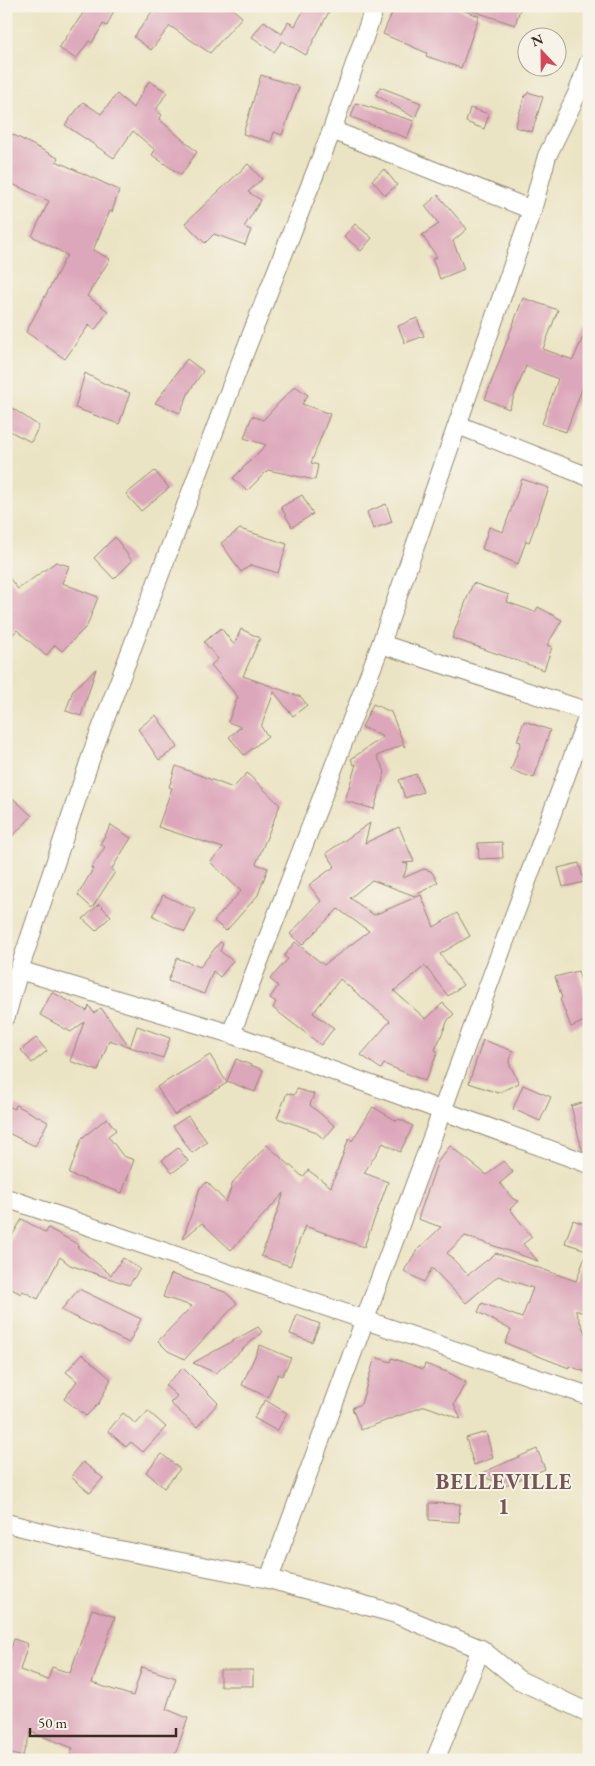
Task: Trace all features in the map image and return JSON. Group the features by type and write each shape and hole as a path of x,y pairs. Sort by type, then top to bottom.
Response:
{"street":[{"path":"6,1016 19,970 95,745 236,374 332,130 375,6"},
{"path":"231,1034 381,644 532,210 547,156 583,90 589,62"},
{"path":"332,130 532,210"},
{"path":"458,425 589,477"},
{"path":"269,1579 589,712 381,644"},
{"path":"19,970 231,1034 589,1164"},
{"path":"6,1198 589,1396"},
{"path":"6,1523 94,1545 269,1579 392,1613 481,1649 519,1680 589,1713"},
{"path":"435,1760 481,1649"}],"building":[{"path":"88,6 116,6 107,26 103,24 92,43 89,41 76,59 59,48"},
{"path":"156,6 229,6 242,17 210,53 170,26 151,50 134,37"},
{"path":"306,6 332,6 306,55 282,41 274,52 252,37 264,21 282,34 288,22 295,26"},
{"path":"395,6 450,6 479,16 461,68 426,56 427,53 383,34"},
{"path":"467,6 521,6 515,25 467,9"},
{"path":"261,75 299,87 282,135 274,132 271,142 243,134"},
{"path":"149,81 167,92 156,110 162,115 159,119 197,152 181,175 152,155 155,150 133,131 114,158 65,125 83,102 101,114 117,94 133,108"},
{"path":"380,87 421,103 415,118 376,95"},
{"path":"528,92 543,97 532,132 515,127 525,95"},
{"path":"356,103 414,121 407,138 351,117"},
{"path":"470,108 489,114 484,129 466,122"},
{"path":"6,131 58,158 56,161 119,190 112,212 110,211 93,250 110,259 87,296 108,311 95,330 89,325 65,359 26,332 67,255 32,236 49,201 6,181"},
{"path":"248,164 262,179 248,192 261,200 244,227 251,230 245,245 214,234 205,243 185,223"},
{"path":"384,169 397,185 385,195 372,180"},
{"path":"438,195 467,229 453,241 464,269 440,279 432,259 437,257 422,235 439,224 425,206"},
{"path":"355,224 372,238 361,251 344,236"},
{"path":"523,298 558,310 543,349 573,360 589,323 589,370 566,432 542,424 558,379 526,366 509,409 485,399"},
{"path":"417,318 424,336 405,343 398,326"},
{"path":"187,359 203,371 189,392 180,413 155,403"},
{"path":"85,373 105,384 130,393 119,424 75,408"},
{"path":"295,386 308,395 302,404 330,414 311,463 318,465 315,480 268,470 247,491 233,478 266,445 244,438 252,416 263,420"},
{"path":"6,404 39,426 31,442 6,429"},
{"path":"155,471 169,488 141,511 126,494"},
{"path":"522,479 549,488 529,542 526,541 518,564 482,549 489,527 503,532"},
{"path":"302,495 313,514 292,527 281,507"},
{"path":"386,504 392,522 373,529 367,512"},
{"path":"240,529 287,544 278,573 251,565 241,572 221,543"},
{"path":"115,537 132,561 114,579 94,558"},
{"path":"56,562 69,566 62,583 98,597 87,626 62,651 55,645 46,656 17,630 6,642 6,574 18,589"},
{"path":"473,583 509,595 507,602 535,612 538,607 562,620 547,645 552,647 544,670 452,638"},
{"path":"221,628 234,645 241,629 260,638 243,676 301,697 307,705 293,716 274,692 261,727 268,736 244,755 229,737 241,727 228,722 238,697 211,665 218,659 204,642"},
{"path":"96,669 81,716 66,711 73,690"},
{"path":"373,704 391,712 405,747 402,745 377,756 385,772 374,809 345,801 356,764 354,765 351,759 383,737 362,727"},
{"path":"156,715 178,747 159,760 138,729"},
{"path":"524,721 550,730 534,778 511,770 521,742 517,741"},
{"path":"176,766 233,788 247,773 280,805 256,864 268,868 258,895 226,931 214,921 241,891 210,862 223,848 158,827 172,788 169,787"},
{"path":"416,774 423,792 405,798 399,780"},
{"path":"6,792 32,816 6,843"},
{"path":"370,823 365,843 399,827 414,862 403,863 408,864 403,878 424,869 431,871 438,882 415,896 372,880 350,898 374,915 421,895 434,927 457,913 470,936 440,954 463,985 448,996 425,966 394,991 426,1019 443,1003 454,1014 448,1020 435,1050 438,1052 425,1081 384,1064 381,1069 361,1055 390,1021 340,979 313,1013 334,1028 321,1045 273,1008 276,1002 270,998 278,986 270,979 288,959 284,956 295,942 324,965 369,931 338,909 302,945 290,934 321,901 309,885 335,866 326,853"},
{"path":"111,825 131,838 111,870 115,872 92,908 78,895 93,869 91,868 105,847 100,844"},
{"path":"502,842 503,858 479,859 478,843"},
{"path":"579,863 584,882 563,887 558,868"},
{"path":"163,895 196,910 185,932 153,916"},
{"path":"99,904 111,916 96,931 83,919"},
{"path":"220,942 223,944 220,951 233,961 220,977 213,971 204,994 168,981 177,958 200,967"},
{"path":"578,971 589,1009 589,1019 571,1027 560,999 562,998 555,977"},
{"path":"52,992 87,1011 89,1006 94,1013 101,1008 130,1047 109,1040 98,1071 70,1061 84,1022 71,1032 40,1015"},
{"path":"137,1026 170,1038 163,1058 130,1047"},
{"path":"36,1038 47,1051 32,1063 21,1050"},
{"path":"483,1040 513,1051 509,1063 519,1083 498,1093 469,1083"},
{"path":"210,1055 227,1083 174,1115 157,1087"},
{"path":"236,1059 263,1070 255,1092 227,1081"},
{"path":"523,1085 551,1097 540,1121 513,1109"},
{"path":"297,1089 314,1094 310,1105 335,1126 324,1139 314,1131 277,1118 287,1093 294,1095"},
{"path":"589,1101 589,1152 587,1152 582,1150 571,1106"},
{"path":"6,1104 14,1109 16,1105 48,1122 35,1146 6,1132"},
{"path":"373,1107 397,1121 399,1119 413,1126 400,1152 383,1143 364,1173 388,1182 364,1247 305,1226 290,1266 261,1256 284,1193 231,1250 202,1223 183,1239 200,1188 207,1182 226,1202 233,1182 267,1145 303,1177 308,1170 331,1187 349,1138 352,1141"},
{"path":"188,1116 207,1142 192,1153 173,1126"},
{"path":"107,1118 116,1130 108,1136 123,1156 134,1160 122,1193 69,1174 82,1138"},
{"path":"450,1146 487,1175 503,1161 513,1172 500,1183 513,1199 519,1201 510,1209 532,1237 523,1244 538,1261 465,1236 447,1253 468,1275 496,1253 576,1281 587,1252 589,1252 589,1315 575,1310 589,1342 589,1373 569,1366 569,1368 505,1343 511,1330 478,1312 482,1303 522,1318 533,1288 498,1276 466,1303 432,1268 424,1282 404,1271 417,1250 441,1227 418,1219 437,1163"},
{"path":"178,1148 188,1161 172,1173 162,1160"},
{"path":"22,1219 46,1233 48,1228 79,1245 77,1247 111,1275 123,1258 140,1269 129,1285 70,1265 60,1257 38,1299 23,1291 21,1294 6,1286 6,1246"},
{"path":"573,1220 589,1226 589,1251 565,1243"},
{"path":"171,1274 225,1292 237,1303 185,1359 168,1351 158,1341 192,1306 163,1297"},
{"path":"79,1289 141,1319 129,1343 61,1310"},
{"path":"297,1315 320,1324 312,1342 290,1334"},
{"path":"258,1327 262,1332 216,1373 193,1363"},
{"path":"260,1345 291,1358 282,1376 278,1374 268,1397 242,1385"},
{"path":"82,1354 111,1379 99,1403 86,1416 64,1399 77,1381 66,1372"},
{"path":"375,1357 391,1362 392,1358 423,1369 425,1364 447,1372 466,1382 454,1404 461,1419 425,1406 361,1430 352,1408 361,1404"},
{"path":"183,1368 218,1403 197,1427 170,1403 177,1396 165,1385"},
{"path":"265,1400 287,1413 277,1431 254,1418"},
{"path":"148,1411 166,1427 143,1452 131,1442 126,1447 108,1431 123,1413 136,1424"},
{"path":"486,1432 493,1458 474,1465 466,1438"},
{"path":"537,1449 545,1469 506,1485 477,1475"},
{"path":"162,1454 180,1469 164,1488 146,1472"},
{"path":"83,1462 103,1478 90,1493 71,1477"},
{"path":"429,1503 460,1504 459,1522 429,1520"},
{"path":"92,1609 115,1617 92,1683 133,1696 142,1667 176,1678 166,1709 188,1718 173,1760 68,1760 73,1748 31,1732 22,1757 6,1752 6,1663 14,1639 28,1644 20,1670 48,1680 52,1667 70,1673"},
{"path":"220,1670 253,1670 253,1686 220,1686"}],"district":[{"name":"BELLEVILLE 1","path":"504,1494"}]}
